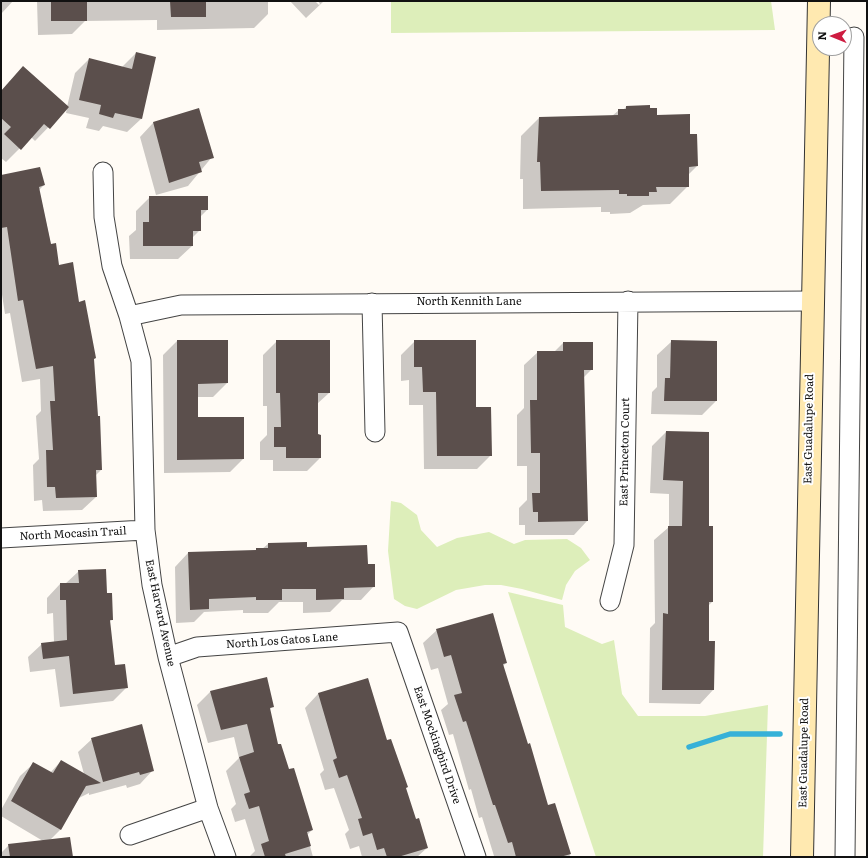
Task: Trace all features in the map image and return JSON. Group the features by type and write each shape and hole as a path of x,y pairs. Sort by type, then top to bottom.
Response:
{"main road":[{"name":"East Guadalupe Road","path":"818,1 818,16"},
{"name":"East Guadalupe Road","path":"802,857 811,301 818,56"}],"street":[{"path":"845,857 855,37"},
{"name":"East Harvard Avenue","path":"103,172 104,217 112,266 141,361 145,530 152,585 168,657 208,808 226,857"},
{"name":"East Princeton Court","path":"610,601 624,545 628,301"},
{"name":"North Kennith Lane","path":"128,316 181,305 811,301"},
{"path":"372,303 375,432"},
{"name":"North Mocasin Trail","path":"1,538 145,530"},
{"name":"North Los Gatos Lane","path":"168,657 197,647 398,632"},
{"name":"East Mockingbird Drive","path":"398,632 476,857"},
{"path":"130,835 208,808"}],"green space":[{"path":"391,1 771,1 775,30 391,33"},
{"path":"391,501 401,503 417,515 421,530 437,547 457,538 489,532 514,544 525,540 567,539 581,548 590,560 575,571 566,585 562,600 522,589 501,585 485,585 456,590 417,609 405,606 394,599 388,551"},
{"path":"508,592 563,605 565,627 602,644 614,640 622,694 638,716 705,716 768,705 763,857 596,857"}],"building":[{"path":"51,1 87,1 87,21 51,21"},
{"path":"170,1 206,1 206,17 171,17"},
{"path":"136,52 156,57 142,119 115,113 113,118 99,114 101,105 79,100 89,58 132,69"},
{"path":"23,66 69,107 50,129 44,124 21,150 4,134 11,127 1,118 1,91"},
{"path":"650,105 650,108 657,108 657,115 690,114 690,134 697,134 698,166 689,167 689,187 656,187 657,192 649,192 649,196 627,196 627,194 619,194 619,190 541,191 540,162 537,162 539,117 618,115 618,109 626,109 626,106"},
{"path":"199,108 214,158 199,162 202,172 169,183 153,122"},
{"path":"40,167 45,185 39,187 51,244 56,243 59,265 73,262 79,302 85,300 96,358 94,359 98,416 100,416 102,470 96,470 97,497 56,498 55,487 47,487 46,450 53,450 50,401 55,401 53,366 36,369 23,300 18,301 7,227 1,228 1,175"},
{"path":"149,196 208,196 208,210 201,210 201,231 193,231 193,246 143,246 143,222 149,222"},
{"path":"177,340 228,340 228,383 198,384 198,417 244,417 244,459 177,460"},
{"path":"276,340 330,340 330,393 318,393 318,434 321,435 321,458 286,458 286,447 274,447 274,427 281,427 280,393 276,393"},
{"path":"414,340 476,340 476,407 491,407 492,456 437,456 436,392 423,392 422,367 414,367"},
{"path":"671,340 717,341 717,401 664,401 665,378 670,378"},
{"path":"563,342 593,342 593,370 584,370 588,521 538,522 538,512 533,512 532,493 540,493 540,453 531,453 530,400 537,400 537,351 563,351"},
{"path":"666,431 709,432 709,526 713,526 713,602 709,602 709,641 715,641 714,690 662,690 663,613 668,614 668,526 682,526 683,481 663,480"},
{"path":"307,542 307,547 367,545 368,564 375,564 375,587 344,588 344,599 316,600 316,589 282,589 282,600 256,600 256,597 209,599 209,609 190,610 188,552 256,550 256,548 268,548 268,543"},
{"path":"106,569 107,593 112,593 113,620 110,620 115,665 125,664 128,688 73,694 69,656 43,659 41,643 67,640 66,600 60,600 60,583 79,583 78,570"},
{"path":"493,613 507,663 503,664 528,744 530,743 548,805 555,803 571,854 560,857 516,857 512,842 508,843 495,805 493,805 466,721 463,722 454,695 462,693 451,655 444,657 436,629"},
{"path":"267,677 274,707 270,708 278,744 281,744 289,769 294,768 313,830 307,832 311,846 285,854 286,857 265,857 261,844 269,841 259,806 249,809 244,794 250,792 239,757 254,752 247,724 221,730 210,691"},
{"path":"368,678 387,740 391,739 408,787 406,788 416,819 419,818 428,848 398,857 387,857 384,848 377,850 372,833 363,836 358,819 362,818 347,775 339,778 333,760 337,758 318,693"},
{"path":"142,724 154,771 140,775 139,772 103,782 91,738"},
{"path":"61,760 101,783 86,786 61,830 11,801 33,762 53,773"},
{"path":"70,837 73,857 10,857 8,844"}],"waterway":[{"path":"689,747 730,734 780,734"}]}
